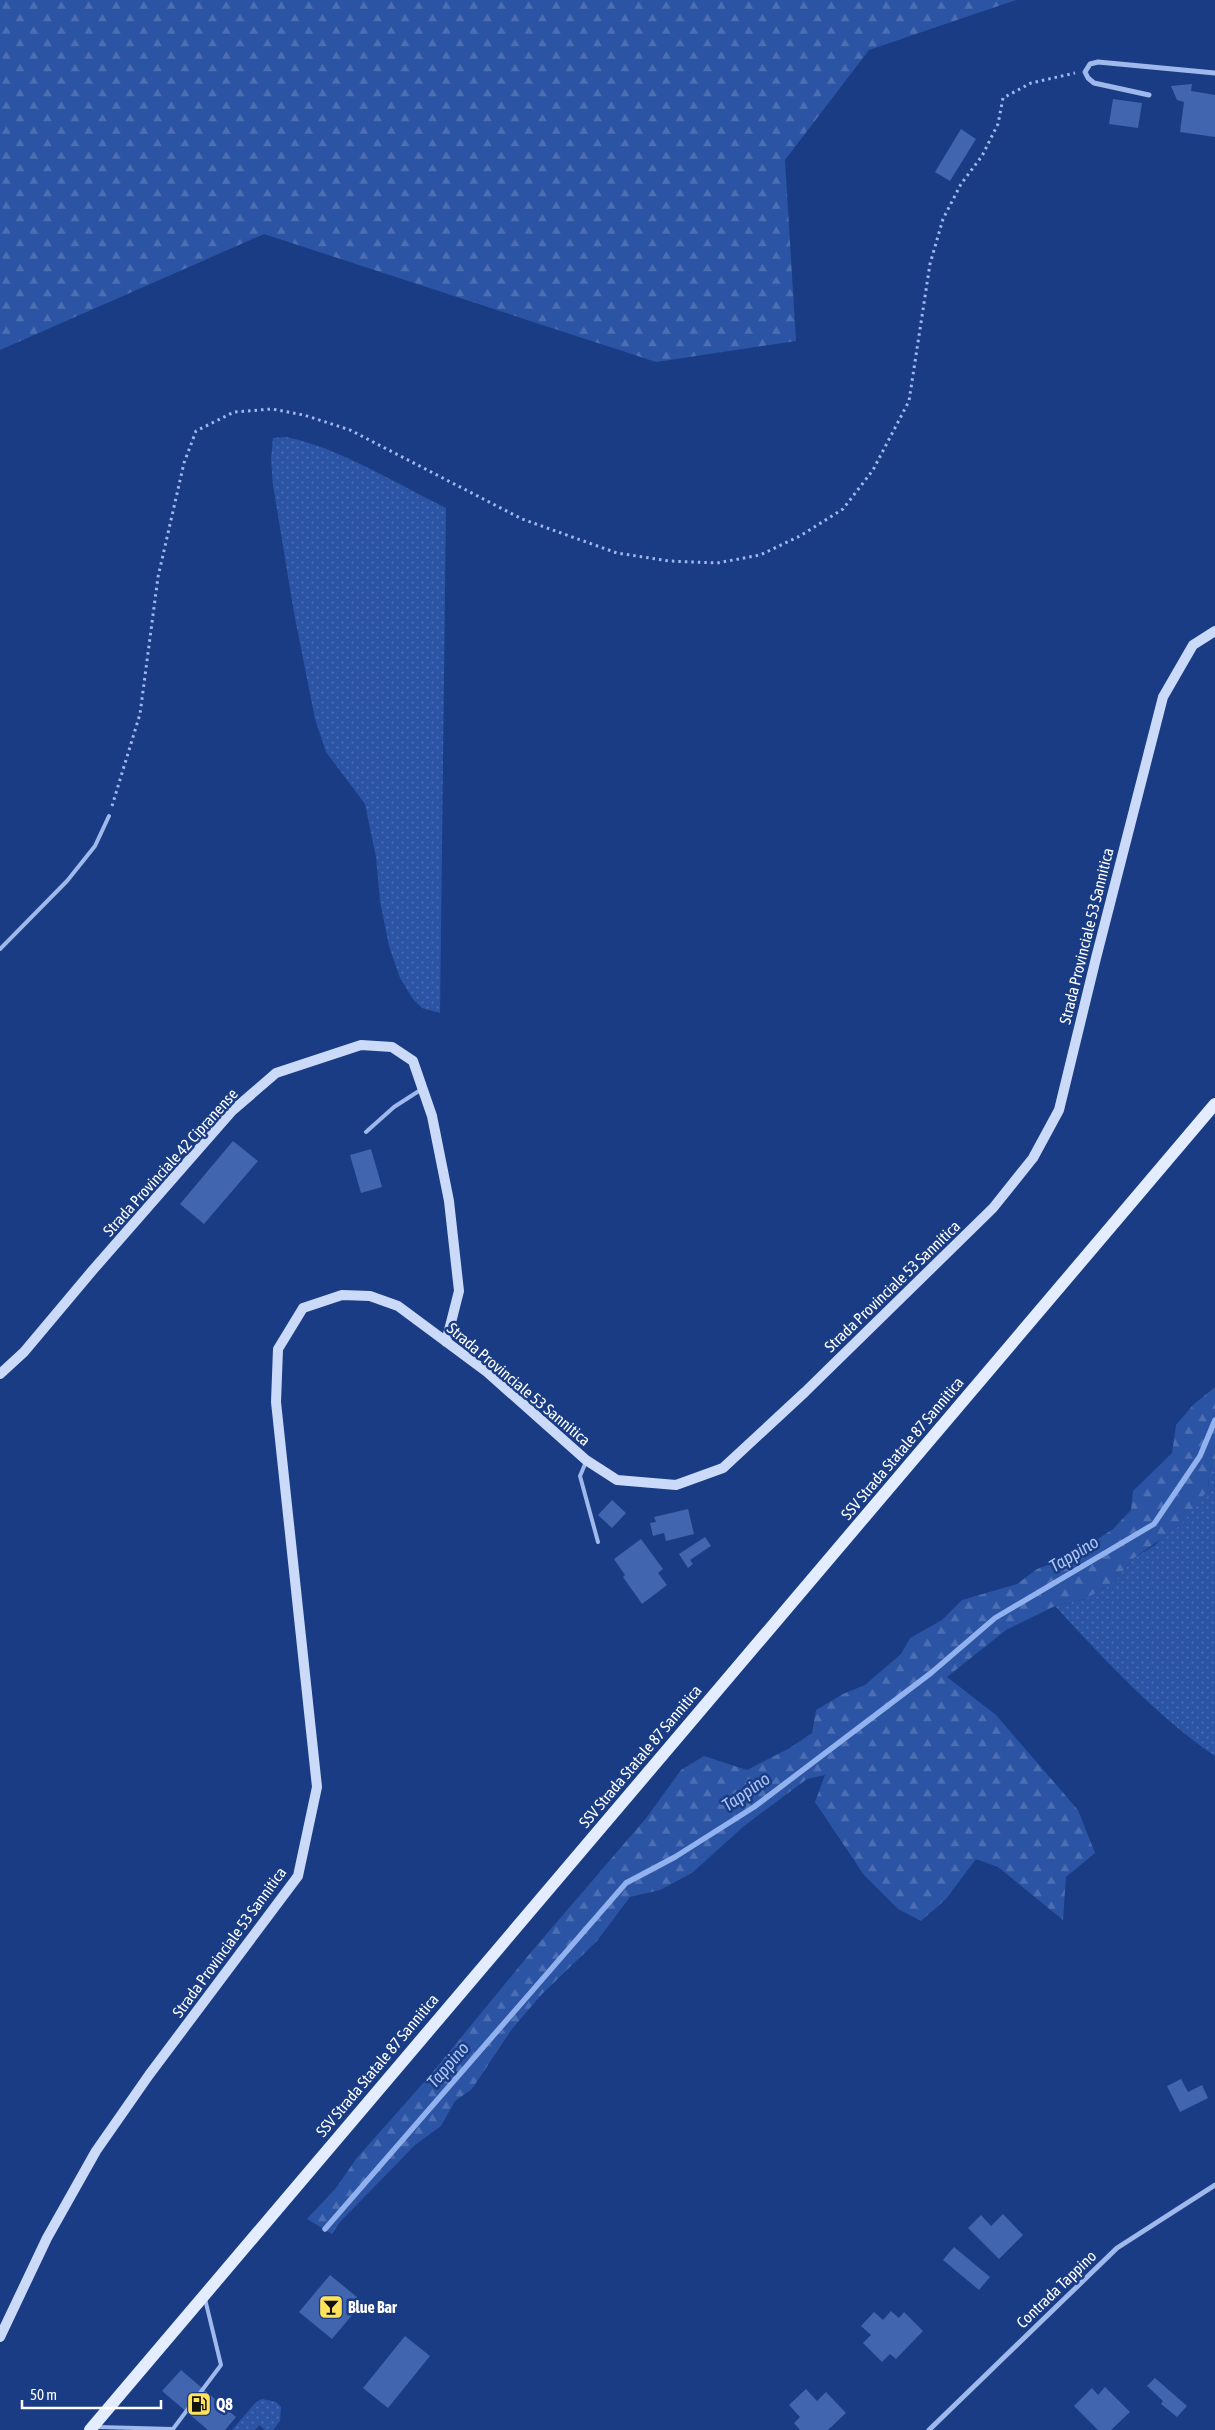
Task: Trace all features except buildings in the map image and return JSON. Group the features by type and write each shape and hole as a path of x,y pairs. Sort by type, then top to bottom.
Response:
{"main road":[{"name":"SSV Strada Statale 87 Sannitica","path":"92,2428 1215,1104"}],"street":[{"path":"1149,95 1094,83 1085,72 1090,64 1098,62 1215,74"},
{"name":"Strada Provinciale 53 Sannitica","path":"0,2337 48,2238 96,2151 298,1876 317,1786 276,1402 278,1349 303,1308 342,1294 370,1296 398,1306 486,1372 586,1460 618,1480 676,1485 723,1468 805,1392 993,1208 1033,1158 1059,1110 1163,697 1194,646 1215,631"},
{"name":"Strada Provinciale 42 Cipranense","path":"0,1374 24,1352 92,1270 232,1111 276,1073 361,1044 392,1047 413,1060 432,1116 449,1201 458,1291 446,1342"},
{"name":"Contrada Tappino","path":"929,2430 1117,2248 1215,2185"}],"lane":[{"path":"0,949 67,881 95,846 109,816"},
{"path":"366,1132 394,1107 423,1087"},
{"path":"586,1460 580,1476 598,1542"},
{"path":"92,2428 173,2429 221,2365 204,2295"}],"path":[{"path":"109,816 140,714 158,577 184,463 196,431 234,412 272,409 304,416 359,434 522,519 617,553 669,561 717,563 760,555 800,536 843,509 876,463 909,401 930,264 943,219 961,184 986,148 998,124 1003,98 1031,83 1064,74 1085,72"}],"green space":[{"path":"0,0 1016,0 869,50 785,160 796,341 656,362 264,234 0,350"},
{"path":"286,437 327,449 446,508 440,1013 422,1008 413,999 400,978 389,946 380,901 376,857 365,804 326,752 315,719 294,613 273,485 271,459 273,438"},
{"path":"1215,1387 1215,1458 1208,1475 1209,1488 1182,1524 1134,1558 1113,1583 1085,1599 1055,1606 1006,1630 947,1677 996,1715 1078,1810 1095,1853 1066,1877 1063,1920 998,1867 976,1859 946,1899 921,1921 898,1909 864,1875 815,1802 825,1775 807,1779 744,1826 692,1873 660,1890 630,1897 597,1941 542,1994 512,2029 472,2089 455,2101 441,2126 415,2145 339,2223 332,2234 307,2219 336,2188 356,2159 432,2073 532,1951 647,1817 681,1770 704,1756 747,1770 788,1749 812,1733 816,1710 843,1694 865,1685 901,1654 910,1638 942,1620 962,1600 1017,1584 1037,1569 1074,1555 1113,1529 1131,1510 1133,1491 1172,1453 1176,1425 1193,1405"},
{"path":"1215,1458 1215,1756 1172,1723 1131,1686 1055,1606 1085,1599 1113,1583 1134,1558 1155,1545 1209,1488 1208,1475"},
{"path":"262,2399 276,2402 281,2407 280,2421 273,2430 265,2430 259,2425 255,2430 232,2430 256,2402"}],"waterway":[{"name":"Tappino","path":"325,2229 626,1883 675,1857 754,1807 931,1673 995,1618 1154,1524 1200,1456 1215,1420"}],"place":[{"name":"Blue Bar","path":"331,2307"},
{"name":"Q8","path":"199,2404"}]}
